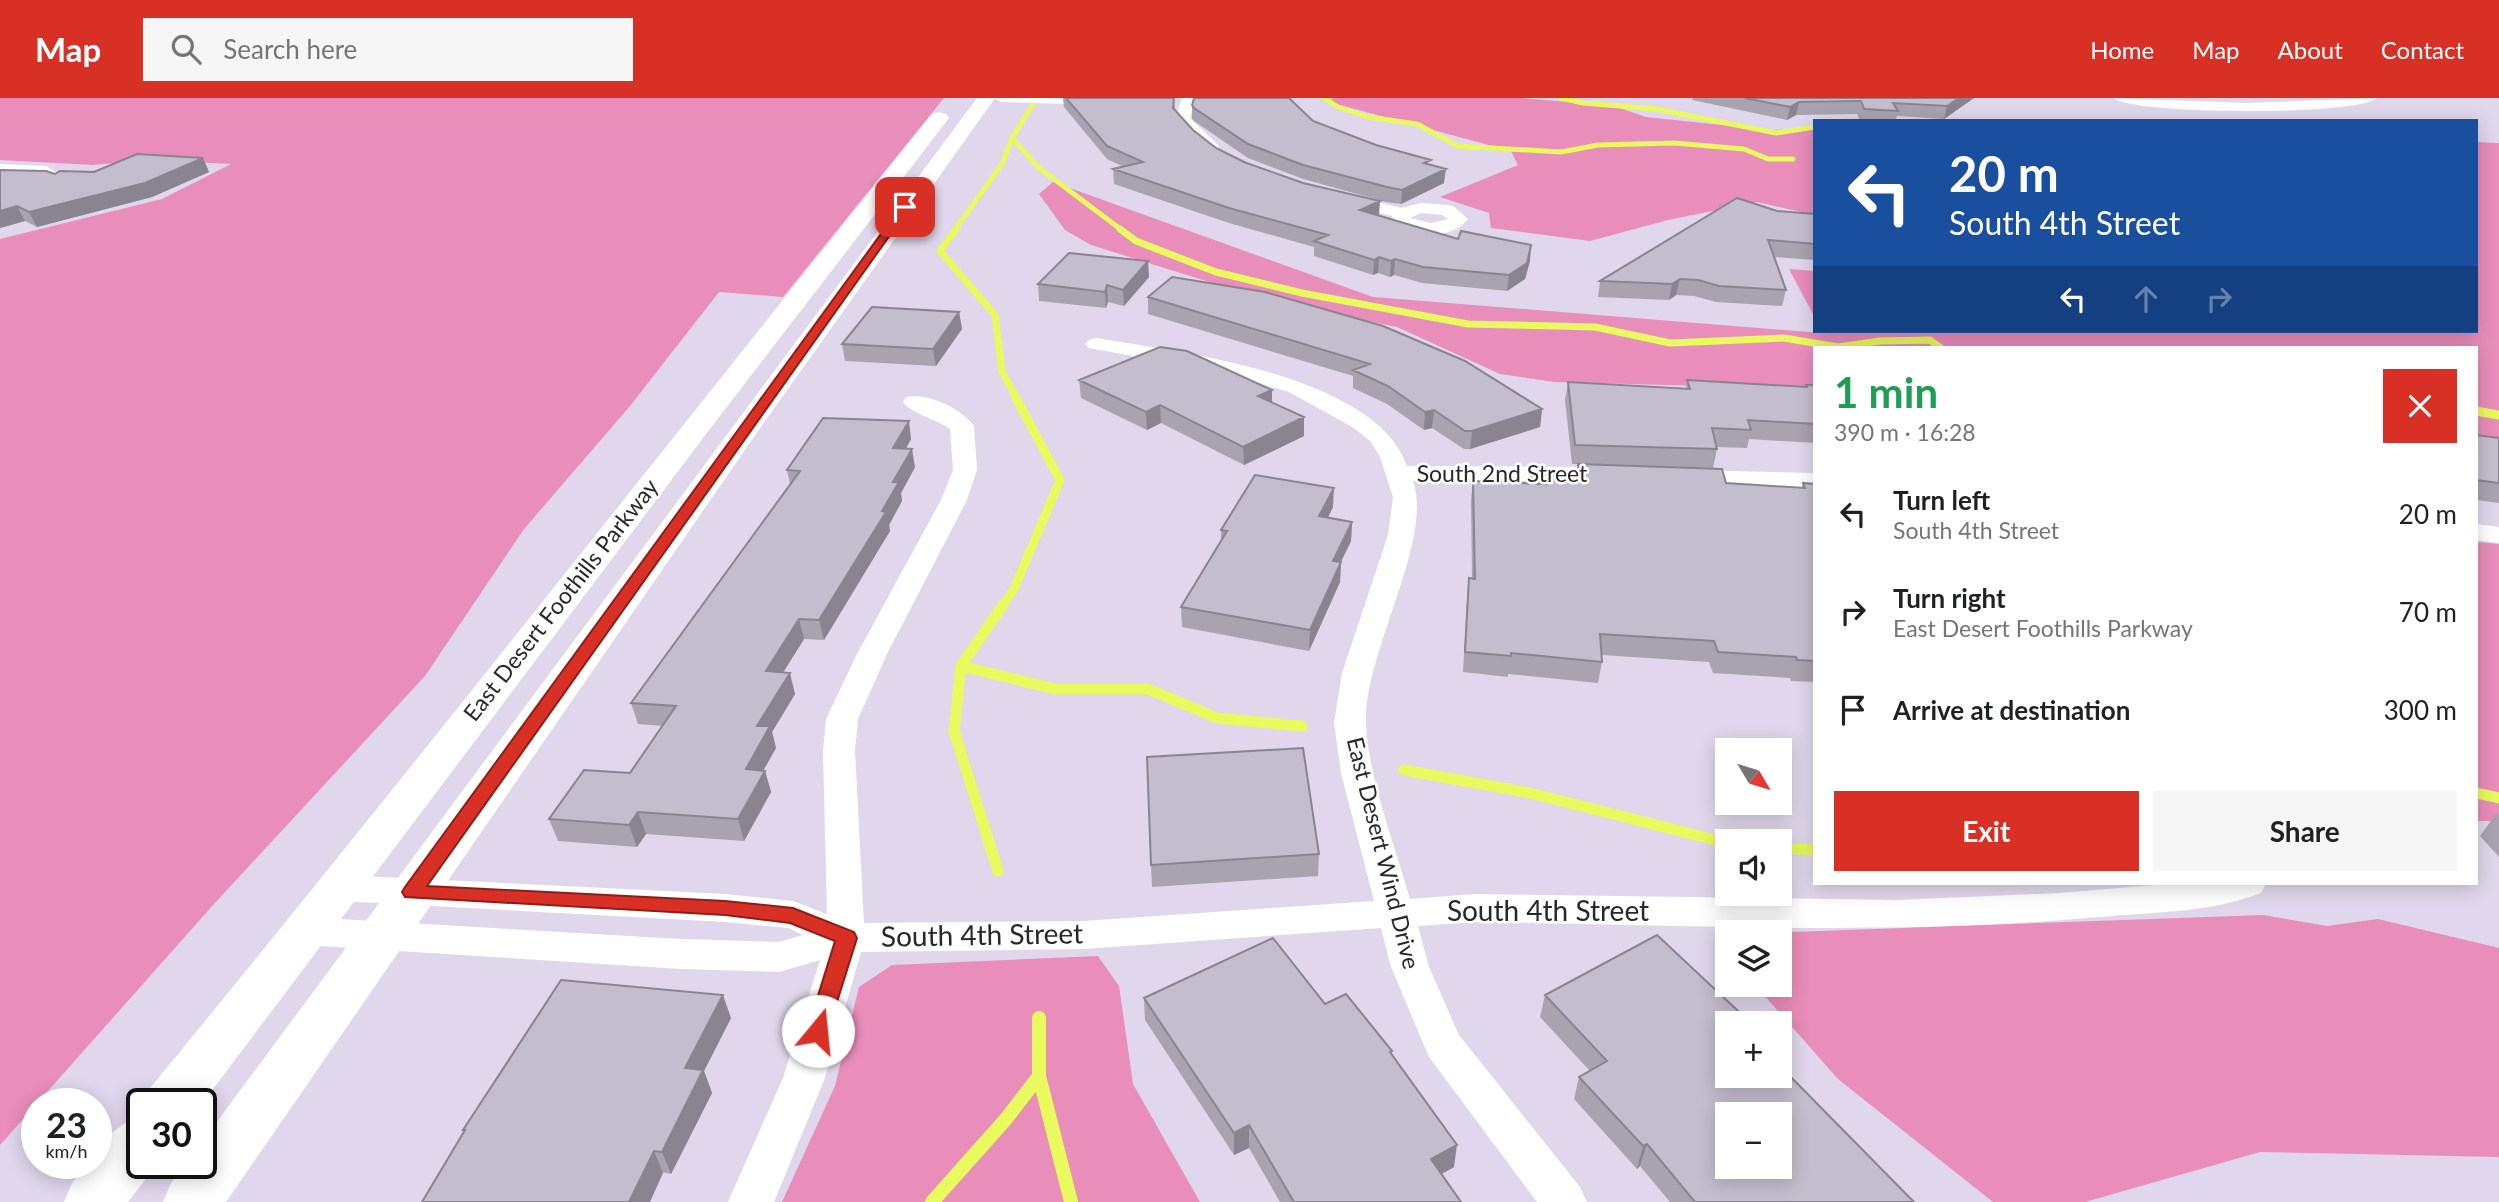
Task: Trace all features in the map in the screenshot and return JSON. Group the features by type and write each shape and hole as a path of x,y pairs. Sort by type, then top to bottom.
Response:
{"street":[{"name":"East Desert Foothills Parkway","path":"182,1088 955,98"},
{"name":"East Desert Foothills Parkway","path":"192,1202 411,892 986,98"},
{"path":"1001,98 1112,102"},
{"path":"2121,98 2241,108 2305,107 2370,98"},
{"path":"1184,102 1182,119 1187,126 1227,158"},
{"path":"0,169 46,171 61,181"},
{"path":"1327,194 1401,213"},
{"name":"East Desert Wind Drive","path":"1096,345 1223,366 1297,387 1333,405 1380,438 1398,473 1406,497 1401,535 1357,673 1350,723 1358,773 1410,967 1443,1045 1564,1202"},
{"path":"751,1202 804,1078 846,938 839,751 842,719 872,654 954,500 965,470 962,426 945,414 914,402"},
{"name":"South 2nd Street","path":"1398,473 1640,475"},
{"path":"1665,476 1813,481"},
{"path":"2478,533 2499,535"},
{"name":"South 4th Street","path":"305,931 681,954 779,957 846,938 1084,935 1475,908 1897,914 2059,907 2227,892 2245,885"},
{"name":"South 4th Street","path":"341,888 637,903 793,915 846,938"},
{"path":"615,950 637,903"},
{"path":"93,1202 126,1160"}],"shaded area":[{"path":"0,98 944,98 783,297 719,292 630,406 524,529 425,676 214,904 51,1088 21,1088 21,1121 0,1145 0,239 162,199 231,164 150,160 93,165 0,160"},
{"path":"1333,98 1520,98 1614,106 1646,117 1769,130 1813,129 1813,215 1757,202 1668,220 1590,241 1491,228 1489,213 1440,197 1518,165 1511,151 1329,102"},
{"path":"2478,142 2499,143 2499,443 2478,441 2478,346 1813,346 1813,389 1554,382 1500,374 1397,327 1270,301 1091,245 1065,230 1039,194 1053,182 1373,297 1813,333 2478,333"},
{"path":"1789,269 1813,271 1813,314"},
{"path":"2478,542 2499,544 2499,821 2478,821"},
{"path":"2263,915 2327,926 2378,919 2499,948 2499,1157 2260,1152 2085,1202 1993,1202 1838,1079 1792,1027 1792,1011 1778,1011 1766,997 1792,997 1792,932"},
{"path":"1098,956 1119,986 1133,1084 1200,1202 782,1202 835,1086 859,987 892,965"}],"building":[{"path":"1066,98 1174,98 1173,108 1193,130 1216,148 1244,162 1303,183 1380,201 1360,210 1458,239 1461,231 1531,245 1527,263 1509,275 1423,267 1395,259 1391,261 1379,257 1374,260 1314,241 1328,235 1229,208 1113,169 1143,162 1107,146"},
{"path":"1194,98 1289,98 1313,121 1376,145 1431,160 1424,163 1446,169 1402,190 1303,165 1248,144 1194,108"},
{"path":"1745,98 1959,98 1947,106 1893,103 1898,111 1864,109 1861,101 1799,102 1790,107"},
{"path":"137,154 203,158 145,183 29,212 17,206 0,211 0,170 46,171 55,174 60,171 94,172"},
{"path":"1737,198 1777,211 1813,214 1813,244 1768,240 1786,290 1719,286 1698,280 1680,279 1672,284 1600,281"},
{"path":"1069,253 1148,261 1123,290 1107,285 1105,292 1038,284"},
{"path":"1172,277 1265,292 1383,326 1465,361 1542,409 1465,431 1434,410 1425,412 1388,386 1353,370 1370,364 1148,297"},
{"path":"872,307 959,312 933,349 842,344"},
{"path":"1160,347 1187,351 1272,390 1258,396 1304,417 1243,447 1160,405 1146,412 1079,380"},
{"path":"1687,380 1807,387 1806,385 1813,385 1813,424 1748,420 1751,430 1712,428 1717,449 1575,445 1568,382 1690,389"},
{"path":"823,418 909,421 893,448 912,449 893,482 899,482 882,511 886,512 819,620 799,619 766,671 790,673 757,726 770,726 746,769 765,771 738,819 638,812 629,825 549,819 584,770 630,773 676,706 631,703 800,471 787,470"},
{"path":"2478,435 2499,438 2499,483 2478,480"},
{"path":"1578,464 1722,469 1726,483 1805,488 1803,483 1813,484 1813,661 1797,660 1796,657 1718,652 1714,641 1600,634 1602,662 1511,653 1511,656 1465,652 1469,578 1475,579 1473,481 1545,484 1530,474 1579,477"},
{"path":"1255,475 1334,488 1319,516 1352,522 1333,561 1341,562 1310,630 1181,607 1227,531 1221,530"},
{"path":"1303,748 1319,854 1151,865 1147,757"},
{"path":"1657,935 1715,989 1715,997 1723,997 1738,1011 1715,1011 1715,1088 1792,1088 1792,1078 1914,1202 1695,1202 1647,1144 1643,1146 1579,1077 1607,1061 1545,995"},
{"path":"1273,938 1325,1004 1346,994 1392,1051 1390,1052 1457,1145 1431,1159 1461,1202 1294,1202 1249,1125 1234,1133 1144,998"},
{"path":"561,980 723,995 685,1068 703,1070 662,1152 654,1151 629,1202 422,1202 463,1130"}],"waterway":[{"path":"1012,138 1037,98"},
{"path":"1324,98 1338,107 1368,117 1417,124 1458,146 1561,152 1598,145 1674,143 1744,149 1768,159 1793,159"},
{"path":"1561,98 1583,103 1656,109 1776,133 1813,127"},
{"path":"954,231 1002,164 1012,138"},
{"path":"1012,138 1038,167 1123,231"},
{"path":"956,229 940,251 995,315 1002,371 1016,397"},
{"path":"1120,229 1136,241 1216,272 1302,293 1468,324 1595,327 1670,343 1784,338 1832,346"},
{"path":"1845,346 1880,341 1930,340 1938,346"},
{"path":"1002,607 1014,589 1060,480 1015,396"},
{"path":"2478,411 2499,415"},
{"path":"961,666 1003,605"},
{"path":"961,666 1055,689 1148,689 1217,718 1302,726"},
{"path":"961,666 954,731 998,871"},
{"path":"1404,770 1530,793 1715,840"},
{"path":"2478,793 2499,798"},
{"path":"1792,849 1813,850"},
{"path":"1039,1018 1039,1076"},
{"path":"932,1202 1006,1119 1039,1076"},
{"path":"1039,1076 1071,1202"}],"route":[{"path":"818,1031 846,938 793,915 725,908 411,892 905,207"}]}
